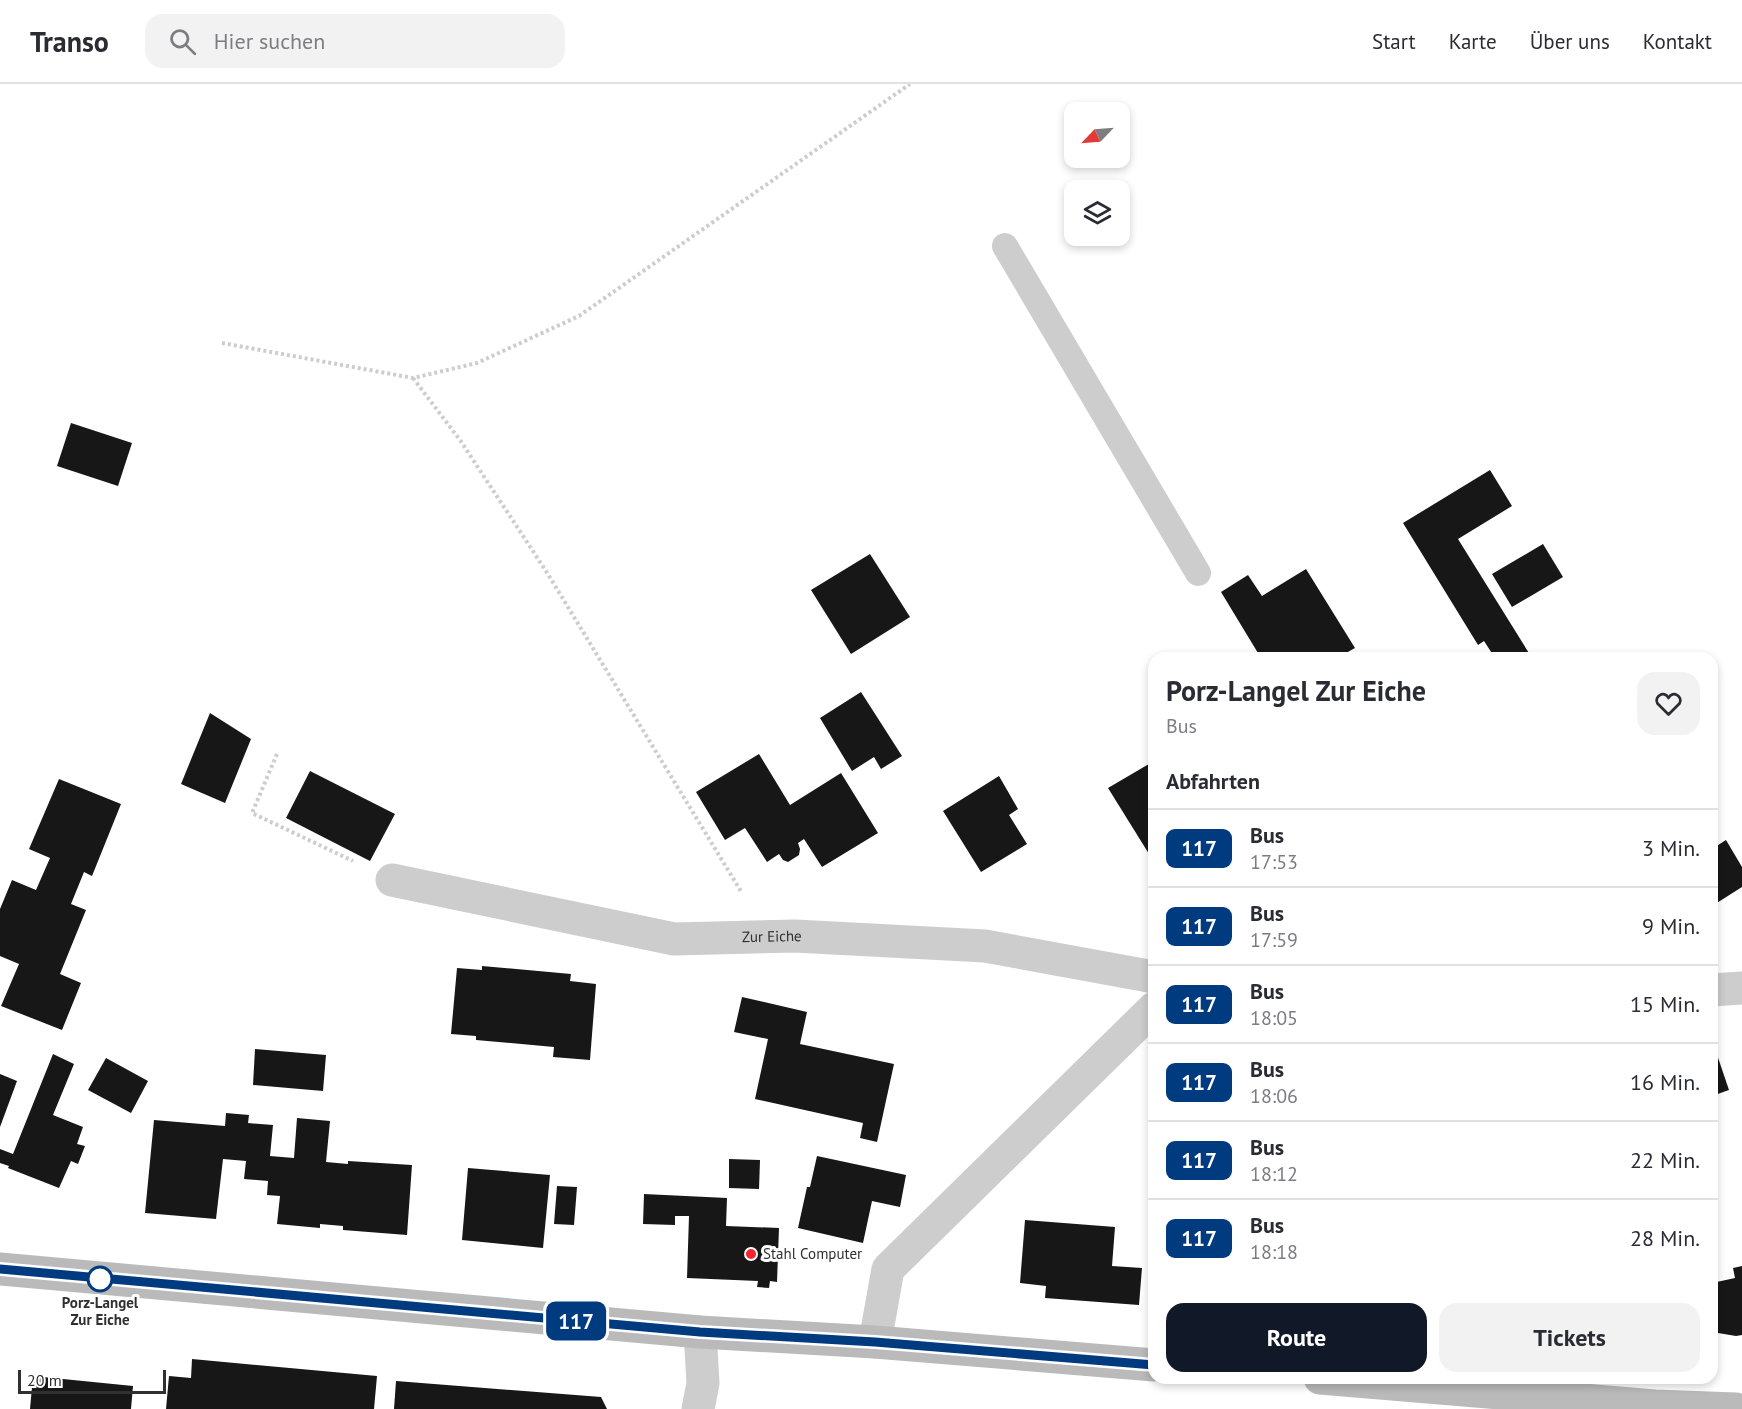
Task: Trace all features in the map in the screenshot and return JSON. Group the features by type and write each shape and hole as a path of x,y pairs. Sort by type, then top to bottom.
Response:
{"street":[{"name":"Zur Eiche","path":"392,880 674,939 795,936 985,946 1148,976"},
{"path":"1718,990 1742,988"},
{"path":"875,1342 888,1269 1148,1014"},
{"path":"0,1269 700,1332 875,1342 1148,1365"},
{"path":"698,1409 703,1383 700,1332"},
{"path":"1392,1384 1655,1406 1736,1409"}],"lane":[{"path":"1005,246 1198,573"}],"path":[{"path":"222,343 413,378 477,363 579,316 910,84"},
{"path":"413,378 460,440 546,572 739,890 795,936"},
{"path":"277,754 252,813 392,880"}],"building":[{"path":"71,423 132,443 118,486 57,466"},
{"path":"1490,470 1512,506 1458,539 1528,652 1491,652 1484,641 1478,645 1403,523"},
{"path":"1543,544 1563,577 1512,607 1492,574"},
{"path":"870,554 910,617 851,654 811,590"},
{"path":"1306,569 1355,648 1348,652 1257,652 1221,592 1248,575 1262,596"},
{"path":"861,692 902,756 881,769 874,757 852,771 820,718"},
{"path":"210,713 251,739 225,803 181,784"},
{"path":"759,754 790,805 841,773 878,833 822,867 804,839 798,843 799,855 788,862 783,860 779,854 767,862 745,828 725,840 696,792"},
{"path":"1148,765 1148,852 1108,788"},
{"path":"310,771 395,814 370,861 286,818"},
{"path":"999,776 1018,809 1009,815 1027,844 981,872 943,811"},
{"path":"59,779 121,804 92,876 84,872 71,904 86,910 60,974 81,983 62,1030 1,1006 19,964 0,956 0,909 12,880 36,890 50,858 29,849"},
{"path":"1726,840 1742,867 1742,887 1718,902 1718,845"},
{"path":"482,966 571,974 570,981 596,984 590,1060 553,1057 554,1047 476,1040 476,1036 451,1034 457,968 482,970"},
{"path":"742,997 807,1012 800,1044 894,1064 877,1142 860,1138 863,1123 755,1099 768,1039 734,1032"},
{"path":"255,1049 326,1055 323,1091 253,1085"},
{"path":"53,1054 74,1064 53,1115 83,1127 77,1144 85,1146 78,1164 71,1161 59,1188 0,1163 0,1149 13,1154"},
{"path":"106,1058 148,1081 131,1113 88,1090"},
{"path":"1718,1058 1729,1090 1718,1094"},
{"path":"0,1074 17,1081 0,1127"},
{"path":"226,1113 249,1115 248,1123 273,1125 270,1156 294,1158 297,1118 330,1121 326,1162 412,1165 407,1235 343,1230 343,1226 320,1224 320,1228 277,1224 280,1196 267,1195 268,1181 244,1179 246,1161 223,1159 216,1219 145,1213 154,1120 225,1126"},
{"path":"817,1156 906,1175 900,1207 872,1201 863,1243 798,1228"},
{"path":"729,1159 760,1160 759,1189 729,1188"},
{"path":"468,1168 550,1175 543,1248 462,1240"},
{"path":"557,1186 577,1187 574,1225 554,1224"},
{"path":"644,1194 727,1198 726,1226 779,1228 777,1282 770,1281 769,1288 757,1287 758,1281 687,1278 689,1216 675,1216 675,1225 643,1224"},
{"path":"1025,1220 1115,1227 1112,1266 1142,1268 1139,1305 1045,1298 1046,1286 1020,1283"},
{"path":"1742,1266 1742,1335 1736,1336 1718,1333 1718,1282 1735,1278 1733,1268"},
{"path":"192,1359 377,1376 374,1409 166,1409 169,1376 191,1378"},
{"path":"33,1376 133,1386 131,1409 30,1409"},
{"path":"396,1381 601,1397 607,1409 394,1409"}],"bus line":[{"name":"117","path":"0,1269 700,1332 875,1342 1148,1365"}],"place":[{"name":"Stahl Computer","path":"751,1254"},
{"name":"Porz-Langel Zur Eiche","path":"100,1279"}]}
